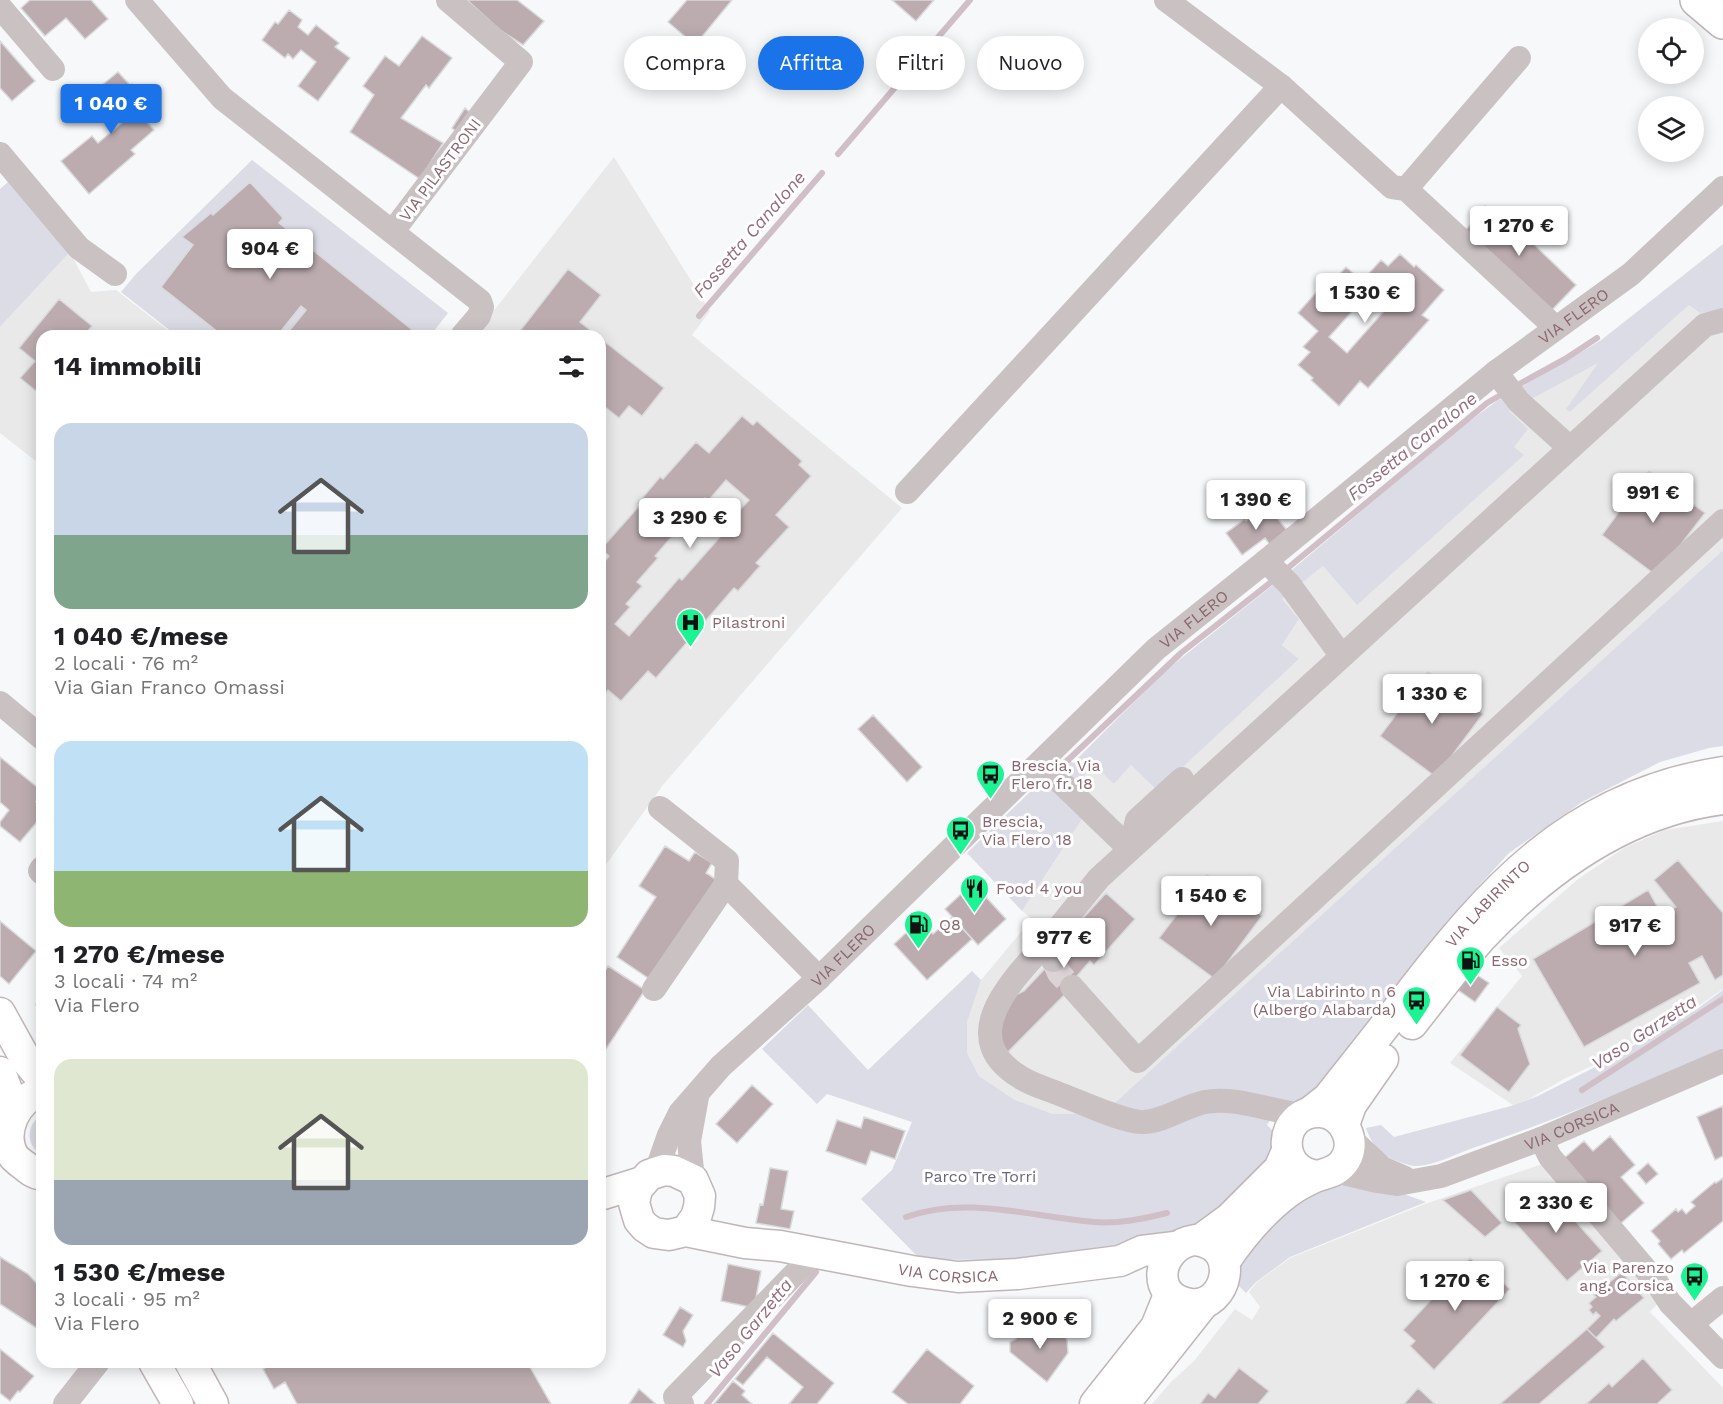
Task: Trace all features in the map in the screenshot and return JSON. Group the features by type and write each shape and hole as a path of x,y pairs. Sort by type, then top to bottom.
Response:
{"highway":[{"path":"1697,0 1723,22"}],"main road":[{"name":"VIA LABIRINTO","path":"1297,1129 1328,1098 1462,928 1504,882 1528,861 1578,825 1617,803 1680,780 1723,772"},
{"name":"VIA LABIRINTO","path":"1346,1131 1351,1105 1374,1070 1481,939 1527,894 1577,855 1624,828 1668,811 1723,799"},
{"path":"0,1013 26,1060 36,1072"},
{"path":"0,1072 10,1098 18,1108 8,1131 9,1144 15,1158 29,1173"},
{"path":"1095,1404 1156,1327 1166,1286 1167,1257 1230,1218 1279,1169 1297,1129 1329,1114 1346,1131 1348,1154 1343,1163 1287,1194 1254,1224 1224,1261"},
{"name":"VIA CORSICA","path":"1297,1129 1291,1161 1307,1174 1327,1173"},
{"path":"606,1193 649,1177 674,1171 696,1188 699,1207 687,1231"},
{"path":"639,1220 634,1203 637,1189 649,1177"},
{"name":"VIA CORSICA","path":"696,1188 729,1222 780,1246"},
{"name":"VIA CORSICA","path":"606,1210 627,1212 645,1227 663,1235 687,1231 745,1243 780,1246 912,1271 958,1277 1018,1274 1120,1261 1142,1251 1188,1244"},
{"path":"1124,1404 1222,1283 1226,1271 1222,1254 1216,1248 1188,1244"},
{"name":"VIA CORSICA","path":"1120,1261 1166,1286 1177,1300 1191,1304 1204,1303"},
{"path":"157,1368 178,1404"},
{"path":"193,1368 213,1404"}],"street":[{"path":"137,0 222,98 393,231"},
{"name":"VIA PILASTRONI","path":"448,0 521,63 393,231 480,300 482,307 479,316 467,330"},
{"path":"1167,0 1281,86 1392,187 1406,189 1555,327"},
{"path":"0,7 53,69"},
{"path":"1406,189 1519,58"},
{"path":"907,492 1281,86"},
{"path":"0,154 79,248 115,274"},
{"name":"VIA FLERO","path":"649,1177 680,1113 721,1066 1049,771 1156,649 1496,372 1631,274 1723,188"},
{"path":"1297,1129 1238,1103 1204,1102 1143,1122 1127,1119 1020,1077 998,1059 989,1042 990,1019 1017,976 1099,878 1705,325 1723,320"},
{"path":"1496,372 1519,402 1570,448"},
{"path":"1072,987 1138,1061 1723,521"},
{"path":"1266,561 1347,650"},
{"path":"1347,650 1362,616 1403,578"},
{"path":"0,703 36,733"},
{"path":"1049,771 1130,849"},
{"path":"1130,849 1137,820 1182,779"},
{"path":"654,989 726,884 727,861 660,808"},
{"path":"726,884 819,978"},
{"path":"1017,976 1047,966 1052,936"},
{"path":"1020,950 976,1011 973,1034 977,1053 990,1072 1037,1096 1065,1096"},
{"name":"VIA CORSICA","path":"1327,1173 1397,1184 1441,1176 1541,1139 1723,1061"},
{"path":"696,1188 689,1141 699,1091"},
{"path":"1346,1131 1382,1168 1396,1176 1416,1182"},
{"path":"1541,1139 1550,1157 1657,1283 1670,1303 1723,1357"},
{"path":"682,1404 675,1397 816,1252"},
{"path":"1691,1324 1723,1298"},
{"path":"65,1404 93,1368"}],"shaded area":[{"name":"Pilastroni","path":"614,157 710,311 692,335 902,508 663,785 606,865 606,330 479,330"},
{"path":"70,252 91,292 116,290 167,330 36,330 36,461 0,433 0,327"},
{"path":"1689,305 1723,309 1723,550 1117,1102 1083,1114 1053,1114 1015,1100 979,1076 967,1053 967,1022 973,998 981,980 1032,919 1022,911 1082,819 1061,799 1094,764 1114,784 1131,765 1156,791 1299,659 1282,645 1299,619 1282,599 1323,566 1357,604 1523,455 1513,447 1509,411 1599,362 1567,408 1570,412"},
{"path":"1723,821 1723,989 1693,1010 1596,1064 1513,1105 1450,1063 1522,976 1499,948 1578,879 1624,848 1665,830"},
{"path":"1551,1161 1666,1295 1650,1312 1723,1388 1723,1404 1152,1404 1194,1361 1235,1309 1252,1320 1260,1307 1249,1292 1257,1282 1290,1258 1425,1204"}],"green space":[{"path":"252,160 448,313 435,330 169,330 121,292 136,274"},
{"path":"8,182 70,252 0,327 0,189"},
{"path":"1723,244 1723,309 1700,313 1689,305 1570,412 1566,409 1598,363 1509,411 1528,429 1514,447 1524,455 1357,605 1323,566 1282,599 1299,619 1282,645 1299,659 1157,791 1131,765 1114,784 1094,765 1061,799 1082,819 1022,911 967,853 1066,757 1073,763 1164,672 1293,569 1461,427 1497,401 1600,341"},
{"name":"Parco Tre Torri","path":"1723,550 1723,746 1660,762 1582,802 1509,853 1446,922 1391,996 1305,1102 1279,1105 1267,1125 1278,1136 1278,1151 1218,1215 1187,1230 1118,1247 1035,1259 921,1260 861,1199 892,1170 912,1122 827,1094 817,1104 762,1049 808,1005 868,1070 972,971 981,980 967,1022 967,1053 979,1076 1015,1100 1053,1114 1083,1114 1116,1102"},
{"path":"1723,990 1723,1049 1568,1113 1444,1160 1421,1166 1407,1165 1383,1154 1375,1146 1366,1128 1381,1125 1394,1137 1511,1106 1538,1096 1601,1064 1697,1009"},
{"path":"36,1120 36,1151 30,1141 30,1129"},
{"path":"1335,1182 1381,1186 1426,1202 1290,1257 1256,1282 1246,1293 1236,1283 1239,1258 1289,1203"}],"building":[{"path":"30,0 91,0 108,19 85,39 66,18 45,36 21,8"},
{"path":"467,0 517,0 544,21 523,45 500,30"},
{"path":"687,0 732,0 702,36 684,36 668,22"},
{"path":"892,0 934,0 916,21"},
{"path":"289,10 302,20 298,27 308,35 316,25 339,43 335,47 350,58 318,101 298,86 316,62 301,50 293,59 288,54 285,58 262,40 275,22 278,24"},
{"path":"422,36 452,58 429,88 426,85 401,118 443,143 420,179 350,132 374,95 363,86 385,56 399,66"},
{"path":"0,41 35,81 12,101 0,88"},
{"path":"118,72 151,106 141,115 154,130 131,150 135,154 89,194 61,161 92,136 98,143 122,123 109,108 105,112 90,95"},
{"path":"465,108 474,116 459,134 452,128"},
{"path":"250,182 283,218 279,223 413,330 290,330 306,310 301,306 282,330 215,330 161,287 193,245 182,237 211,213 213,215"},
{"path":"1485,206 1492,211 1495,207 1576,285 1551,311 1463,234"},
{"path":"1400,254 1444,290 1422,315 1429,320 1368,388 1360,381 1339,406 1298,365 1310,352 1303,347 1318,331 1298,313 1320,288 1324,291 1346,267 1362,281 1381,260 1388,266","holes":["1375,286 1392,302 1347,353 1329,337"]},
{"path":"568,269 601,295 580,322 590,330 521,330"},
{"path":"59,299 92,326 89,330 36,330 36,391 20,378 35,361 19,348"},
{"path":"606,343 664,388 642,416 629,406 619,418 606,408"},
{"path":"742,416 753,425 757,421 802,461 799,465 811,476 776,515 789,527 756,563 760,566 738,591 734,588 656,678 648,671 621,701 608,690 606,692 606,560 609,556 606,553 606,543 640,505 638,503 660,477 663,479 696,442 709,453","holes":["726,480 749,500 725,526 728,528 682,580 679,578 629,636 615,624 630,607 626,604 642,586 637,582 658,558 655,556 705,498 708,501"]},
{"path":"1649,471 1705,513 1657,576 1602,535"},
{"path":"1263,506 1270,514 1272,512 1287,530 1270,545 1265,538 1242,555 1226,533 1245,519 1246,521"},
{"path":"1428,672 1483,714 1436,777 1380,736"},
{"path":"873,715 922,767 907,782 858,729"},
{"path":"0,757 36,786 36,823 20,842 0,826 0,822 9,810 0,802"},
{"path":"665,846 689,861 695,852 712,863 706,873 717,880 651,980 617,957 656,897 639,886"},
{"path":"1678,860 1723,913 1723,975 1715,980 1702,956 1689,963 1700,983 1584,1047 1533,959 1648,890 1662,915 1676,907 1654,880"},
{"path":"1207,875 1262,916 1215,979 1159,938"},
{"path":"973,883 1006,919 978,945 945,909"},
{"path":"1106,893 1135,919 1094,965 1090,961 1077,976 1080,979 1004,1056 998,1023 1014,996 1024,991 1053,960 1051,953"},
{"path":"952,917 972,939 927,980 894,944 920,920 933,934"},
{"path":"0,921 36,951 9,984 0,976"},
{"path":"608,966 645,990 606,1049 606,969"},
{"path":"1471,971 1489,983 1475,1002 1458,990"},
{"path":"1497,1007 1521,1025 1518,1029 1530,1064 1509,1092 1460,1055"},
{"path":"752,1085 773,1104 737,1143 716,1124"},
{"path":"1723,1106 1723,1156 1715,1160 1697,1117"},
{"path":"864,1117 905,1131 895,1159 871,1151 866,1165 826,1151 837,1120 861,1128"},
{"path":"1610,1136 1635,1165 1621,1177 1644,1203 1619,1225 1563,1159 1584,1141 1593,1151"},
{"path":"1648,1163 1658,1174 1646,1184 1637,1173"},
{"path":"770,1168 788,1171 781,1209 794,1211 790,1229 756,1223 760,1204 763,1205"},
{"path":"1723,1178 1723,1221 1684,1253 1682,1250 1671,1259 1658,1244 1660,1241 1651,1231 1676,1209 1678,1212 1682,1209 1686,1214 1695,1206 1691,1202"},
{"path":"1544,1186 1602,1251 1567,1281 1510,1217"},
{"path":"1471,1190 1502,1223 1485,1237 1443,1200"},
{"path":"0,1257 28,1274 36,1283 36,1328 0,1304"},
{"path":"1470,1258 1482,1269 1485,1266 1510,1289 1434,1370 1410,1346 1415,1341 1403,1330"},
{"path":"728,1264 761,1271 754,1308 721,1301"},
{"path":"1622,1272 1644,1298 1616,1321 1614,1319 1596,1338 1587,1329 1600,1316 1596,1312 1593,1315 1589,1310 1592,1307 1589,1303 1596,1297 1594,1295"},
{"path":"680,1307 693,1315 683,1331 686,1341 683,1347 663,1335"},
{"path":"1016,1327 1052,1328 1063,1334 1067,1340 1068,1353 1047,1382 1010,1352 1010,1342 1016,1339"},
{"path":"1587,1329 1605,1347 1539,1404 1500,1404"},
{"path":"773,1333 834,1383 817,1404 789,1404 803,1387 767,1357 743,1385 735,1379"},
{"path":"0,1349 34,1376 10,1401 0,1393"},
{"path":"927,1349 974,1386 960,1404 908,1404 892,1392"},
{"path":"1643,1358 1672,1390 1657,1404 1586,1404 1609,1383 1612,1387"},
{"path":"530,1368 551,1404 297,1404 285,1382 274,1389 263,1369"},
{"path":"1239,1368 1269,1391 1258,1404 1200,1404 1208,1393 1215,1398"},
{"path":"733,1381 745,1391 742,1395 752,1404 714,1404"},
{"path":"1418,1388 1435,1404 1404,1404"},
{"path":"639,1389 656,1404 629,1404"}],"waterway":[{"name":"Fossetta Canalone","path":"838,154 970,0"},
{"name":"Fossetta Canalone","path":"699,316 822,173"},
{"name":"Fossetta Canalone","path":"1514,387 1565,359 1597,338"},
{"name":"Fossetta Canalone","path":"1283,572 1487,403 1506,392"},
{"name":"Fossetta Canalone","path":"1068,760 1181,653 1275,579"},
{"name":"Vaso Garzetta","path":"1582,1090 1723,999"},
{"name":"Vaso Garzetta","path":"906,1217 953,1208 999,1209 1103,1222 1167,1213"},
{"name":"Vaso Garzetta","path":"707,1404 816,1272"}],"tunnel":[{"path":"1053,960 1059,973 1072,987"}],"place":[{"name":"Pilastroni","path":"691,648"},
{"name":"Brescia, Via Flero fr. 18","path":"990,800"},
{"name":"Brescia, Via Flero 18","path":"961,856"},
{"name":"Food 4 you","path":"975,914"},
{"name":"Q8","path":"918,950"},
{"name":"Esso","path":"1470,986"},
{"name":"Via Labirinto n 6 (Albergo Alabarda)","path":"1417,1026"},
{"name":"Via Parenzo ang. Corsica","path":"1695,1302"}]}
